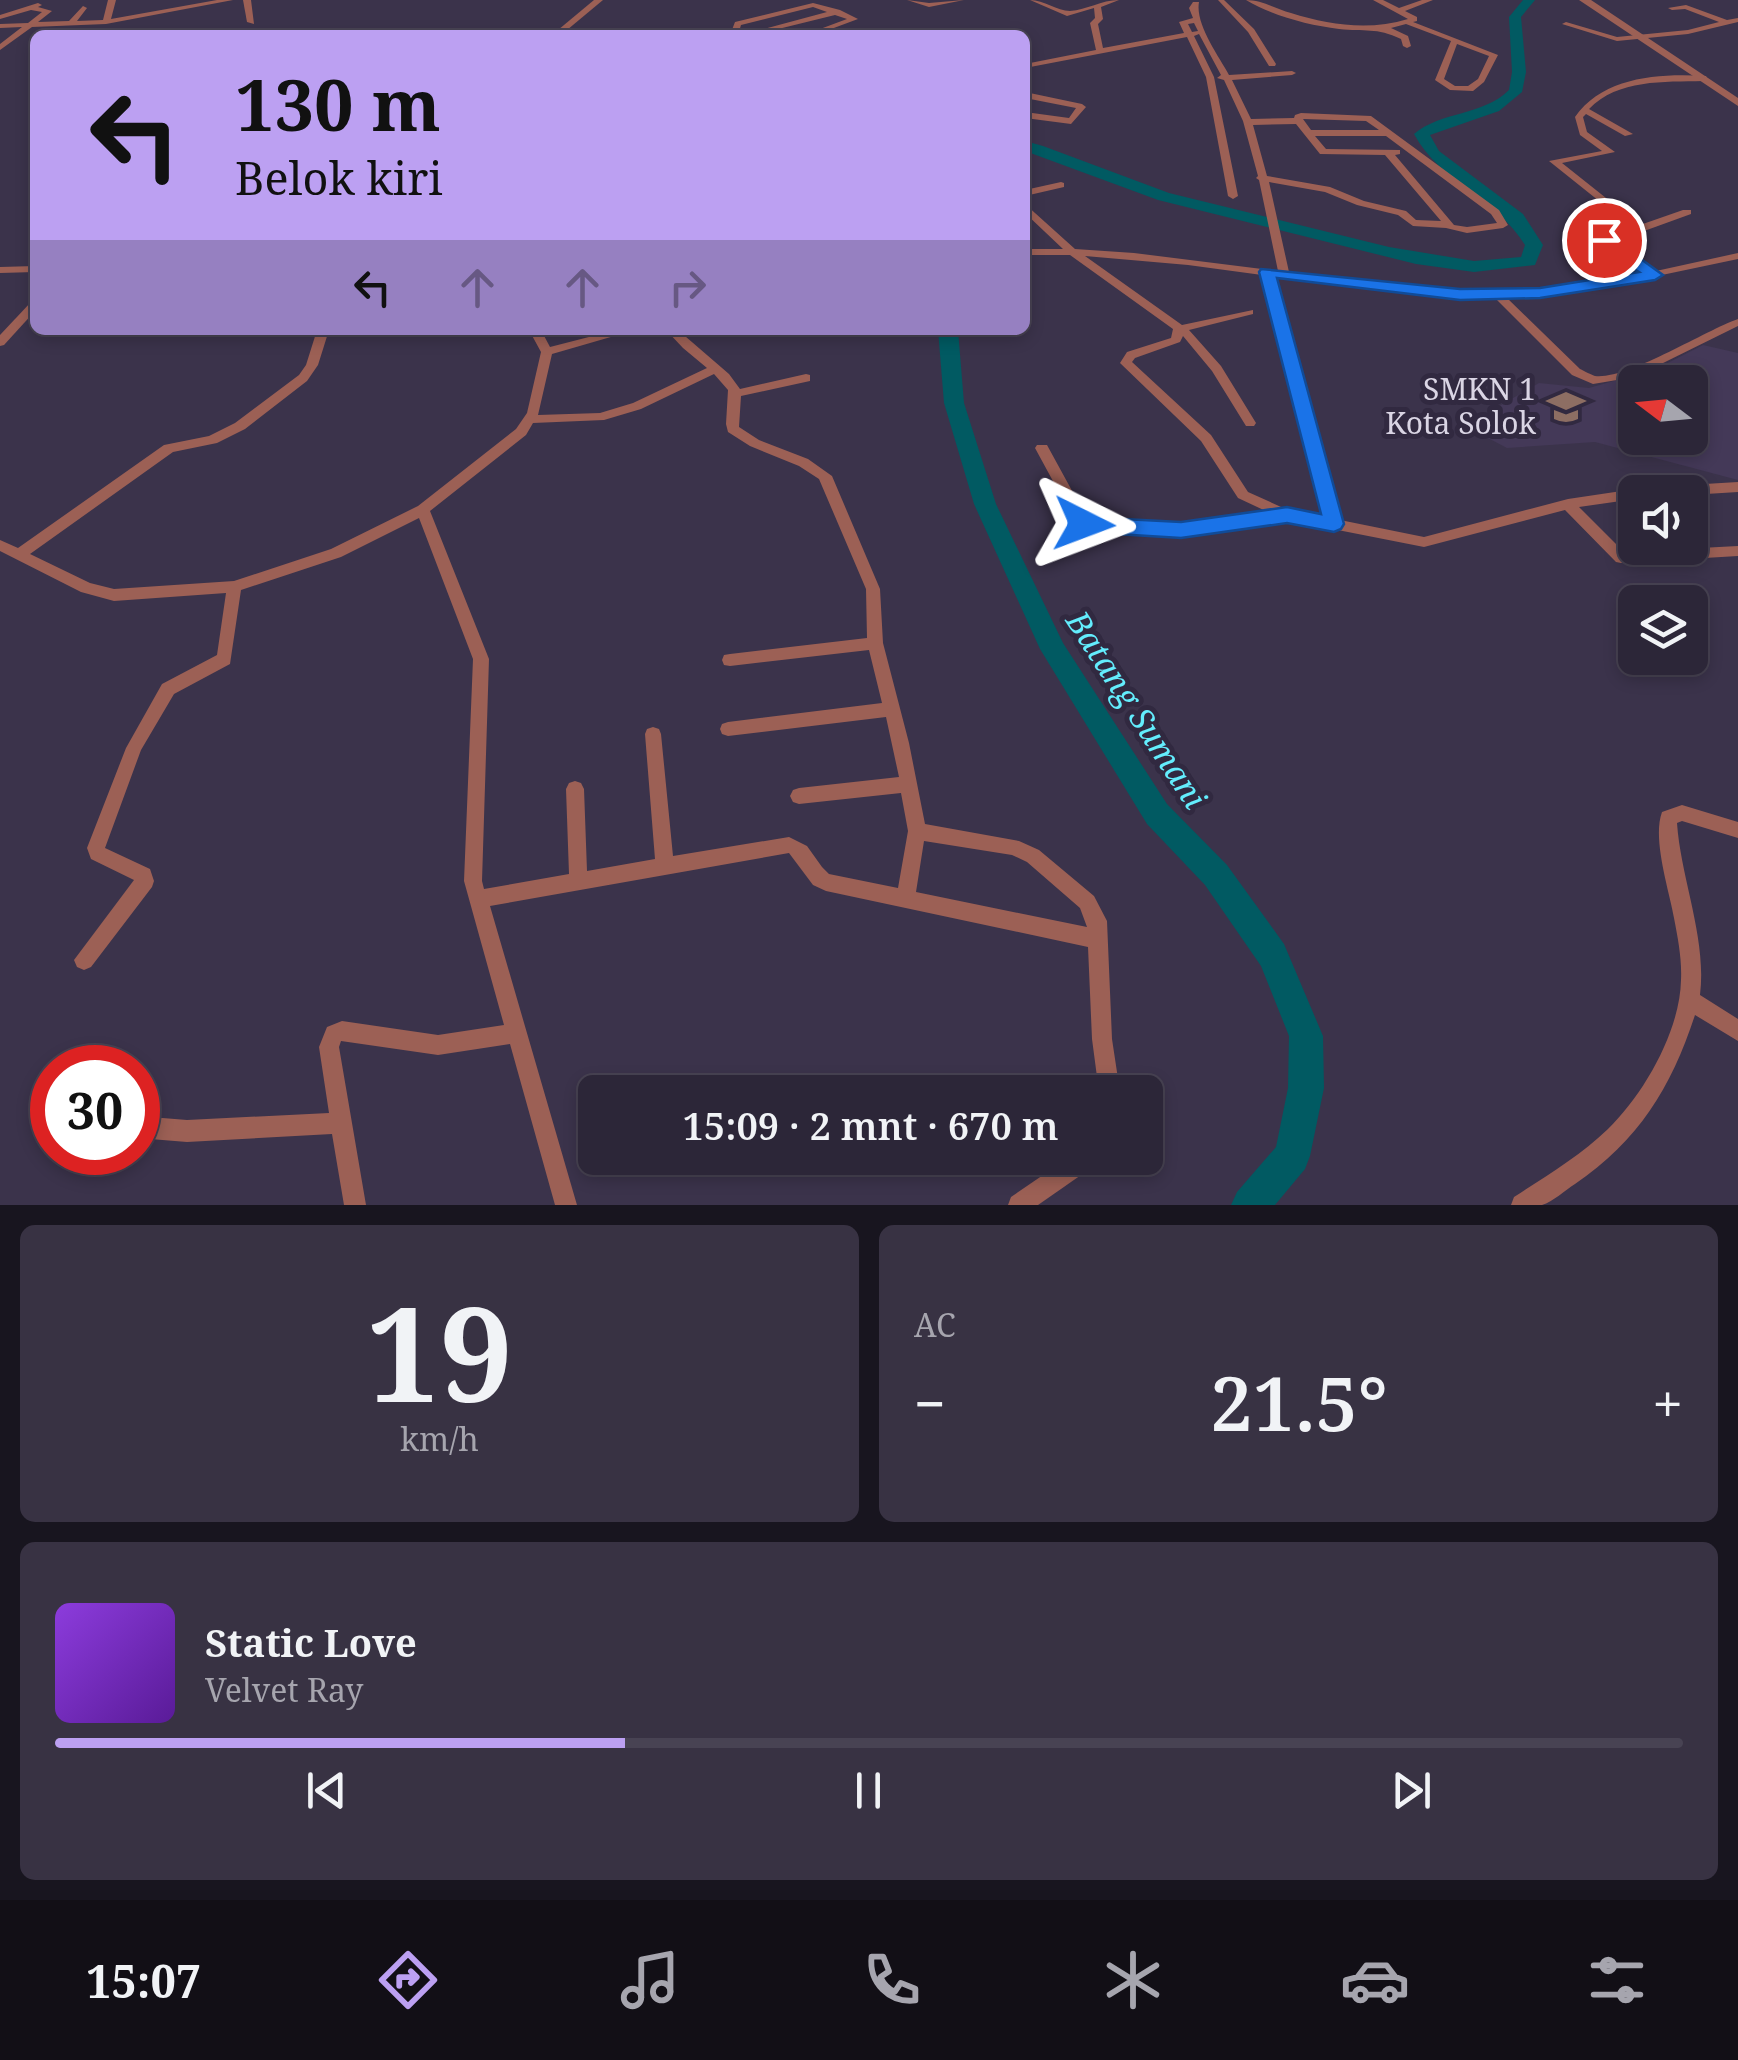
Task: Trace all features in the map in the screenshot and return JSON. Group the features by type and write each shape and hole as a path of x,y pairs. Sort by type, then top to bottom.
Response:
{"street":[{"path":"34,9 42,0"},
{"path":"106,22 112,0"},
{"path":"0,28 106,22 230,0"},
{"path":"247,0 251,22"},
{"path":"562,30 599,0"},
{"path":"911,0 928,5 956,1"},
{"path":"1034,0 1064,14 1115,0"},
{"path":"1250,0 1279,13 1335,26 1384,28 1414,19 1377,0"},
{"path":"1399,11 1428,4 1428,0"},
{"path":"1584,0 1732,94 1738,103"},
{"path":"1696,0 1738,18"},
{"path":"1272,64 1251,31 1222,1 1192,2 1200,32 1228,78 1247,122 1284,274"},
{"path":"1100,4 1099,19 1094,23 1100,51"},
{"path":"736,30 738,24 809,6 837,12 854,21 824,30"},
{"path":"1672,8 1686,7 1727,23"},
{"path":"70,25 83,8"},
{"path":"0,17 34,9 48,11 0,48"},
{"path":"765,30 837,12"},
{"path":"1566,24 1612,39 1688,32 1738,18"},
{"path":"1196,20 1184,21 1210,77 1232,196"},
{"path":"1407,22 1494,56 1481,80 1468,90 1438,80 1454,42"},
{"path":"1384,28 1404,38 1408,46"},
{"path":"1030,65 1200,32"},
{"path":"1210,77 1292,73"},
{"path":"1636,230 1633,223 1555,162 1610,152 1583,133 1579,117 1583,109 1616,88 1703,78"},
{"path":"1030,96 1082,107 1072,121 1030,115"},
{"path":"1583,109 1628,134"},
{"path":"1261,178 1327,189 1368,206 1404,214 1410,222 1467,230 1497,228 1504,222 1390,133 1359,116 1298,117 1323,152 1411,152"},
{"path":"1247,122 1299,121"},
{"path":"1307,133 1390,133"},
{"path":"1388,152 1449,225"},
{"path":"1030,192 1061,186"},
{"path":"1030,211 1072,251 1202,348 1250,423"},
{"path":"1655,275 1602,241 1687,212"},
{"path":"1030,252 1072,251 1413,290 1498,294 1571,290 1738,256"},
{"path":"0,270 30,268"},
{"path":"1267,272 1334,524"},
{"path":"1498,294 1576,372 1593,380 1619,376 1651,364 1738,322"},
{"path":"0,342 30,311"},
{"path":"1179,329 1249,312"},
{"path":"1179,329 1176,340 1131,356 1127,366 1199,431 1243,495 1287,515 1424,542 1568,504 1618,497"},
{"path":"18,556 169,448 212,440 240,426 303,378 312,365 321,335"},
{"path":"0,545 86,588 114,596 234,587 336,553 423,510 521,432 530,419 547,352 538,335"},
{"path":"547,352 610,335"},
{"path":"676,335 690,352 726,376 734,394 733,429 749,440 815,468 832,487 869,573 875,643 917,831 906,899"},
{"path":"530,419 600,416 637,406 716,368"},
{"path":"734,394 806,378"},
{"path":"1042,448 1084,524 1181,530 1287,515"},
{"path":"1708,489 1738,488"},
{"path":"1568,504 1621,558 1738,551"},
{"path":"423,510 481,659 472,870 477,899 566,1205"},
{"path":"84,960 145,881 143,875 97,853 96,848 130,757 171,685 224,659 234,587"},
{"path":"730,660 875,643"},
{"path":"728,729 891,709"},
{"path":"653,734 665,866"},
{"path":"799,796 908,784"},
{"path":"575,790 578,881"},
{"path":"1522,1205 1612,1144 1646,1104 1690,1001 1690,962 1668,818 1682,813 1738,830"},
{"path":"917,831 1013,846 1033,856 1087,902 1096,921 1107,1075"},
{"path":"477,899 789,845 802,851 819,880 1097,939"},
{"path":"1690,1001 1738,1031"},
{"path":"355,1205 329,1047 338,1032 438,1045 518,1033"},
{"path":"160,1128 343,1123"},
{"path":"1019,1205 1062,1175"}],"shaded area":[{"name":"SMKN 1 Kota Solok","path":"1703,345 1738,353 1738,480 1644,455 1708,455 1708,365 1664,365"},
{"name":"SMKN 1 Kota Solok","path":"1618,380 1618,448 1595,442 1507,448 1465,426 1539,383 1589,388"}],"waterway":[{"name":"Batang Sumani","path":"1030,147 1164,196 1416,258 1474,266 1529,261 1534,245 1517,218 1433,154 1422,134 1494,107 1515,92 1519,80 1515,17 1529,0"},
{"name":"Batang Sumani","path":"948,335 954,403 985,504 1053,649 1157,814 1216,875 1273,955 1306,1036 1306,1088 1292,1156 1250,1205"}],"place":[{"name":"SMKN 1 Kota Solok","path":"1566,407"}],"route":[{"path":"1084,524 1181,530 1287,515 1334,524 1267,272 1460,294 1571,290 1655,275 1603,243 1604,240"}]}
